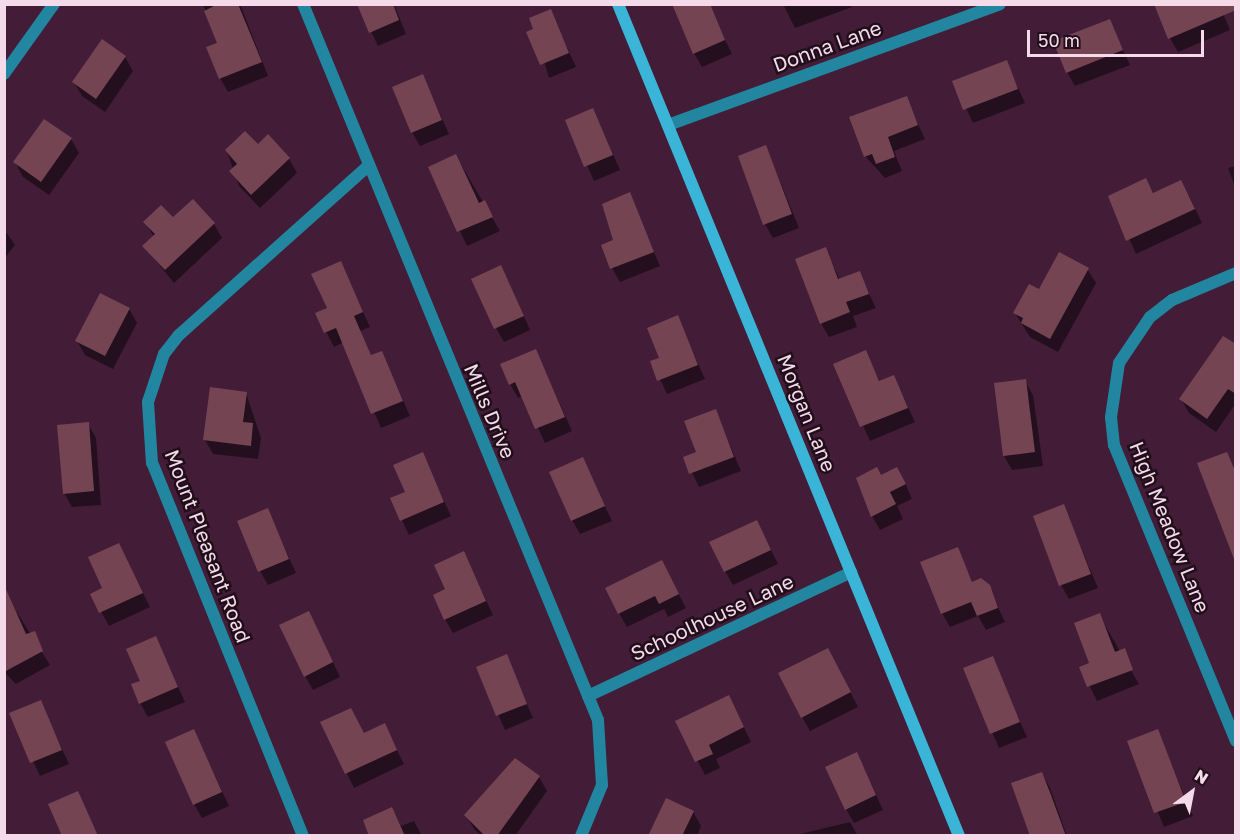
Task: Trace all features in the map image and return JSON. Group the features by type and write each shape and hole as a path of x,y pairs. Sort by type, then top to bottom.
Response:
{"street":[{"path":"4,74 54,4"},
{"name":"Mills Drive","path":"303,4 366,168 588,696 604,759 596,808 581,836"},
{"name":"Morgan Lane","path":"618,4 959,836"},
{"name":"Donna Lane","path":"668,124 1000,4"},
{"name":"Mount Pleasant Road","path":"303,836 155,474 147,437 148,402 164,354 178,335 366,168"},
{"name":"High Meadow Lane","path":"1236,273 1172,300 1150,318 1119,363 1111,417 1114,446 1236,741"},
{"name":"Schoolhouse Lane","path":"588,696 851,572"}],"building":[{"path":"218,4 238,4 262,62 219,79 206,47 217,43 204,11"},
{"path":"357,4 393,4 399,20 369,33"},
{"path":"672,4 710,4 725,40 693,54"},
{"path":"1154,4 1236,4 1236,10 1168,39"},
{"path":"551,9 569,53 540,65 526,32 533,29 529,18"},
{"path":"1110,19 1123,50 1066,73 1053,41"},
{"path":"102,39 126,56 96,99 72,82"},
{"path":"1007,60 1018,89 963,110 952,81"},
{"path":"423,74 442,120 411,133 392,87"},
{"path":"907,96 918,125 888,137 895,157 876,164 872,154 864,157 849,117"},
{"path":"593,108 613,155 584,167 565,120"},
{"path":"44,119 72,138 41,182 13,162"},
{"path":"245,131 258,144 268,134 290,158 251,195 229,171 237,164 225,150"},
{"path":"766,145 792,214 763,225 738,156"},
{"path":"456,154 479,203 485,200 493,217 457,232 428,167"},
{"path":"1146,178 1153,193 1181,180 1195,209 1126,241 1108,196"},
{"path":"630,192 654,252 610,269 601,245 613,240 602,204"},
{"path":"193,199 215,223 165,270 142,246 155,234 143,222 161,205 173,217"},
{"path":"826,247 838,279 860,271 869,294 846,302 850,312 820,324 795,259"},
{"path":"1059,252 1089,268 1050,339 1021,323 1023,318 1013,313 1029,284 1039,289"},
{"path":"341,261 363,312 354,316 371,355 382,351 403,401 371,414 336,328 324,333 315,313 327,308 311,274"},
{"path":"501,265 524,316 494,329 471,279"},
{"path":"100,293 130,308 105,356 75,341"},
{"path":"678,315 698,365 657,381 650,361 659,358 647,328"},
{"path":"1223,336 1236,344 1236,394 1228,389 1207,419 1179,399"},
{"path":"536,349 565,417 535,429 515,382 509,385 500,364"},
{"path":"866,350 879,381 894,375 908,408 860,427 833,364"},
{"path":"1026,379 1035,452 1003,456 994,383"},
{"path":"210,387 247,392 243,422 253,423 251,446 203,440"},
{"path":"716,409 734,457 689,474 683,457 696,452 684,421"},
{"path":"89,422 94,491 63,494 57,425"},
{"path":"423,452 444,502 400,521 390,498 405,492 393,465"},
{"path":"1227,452 1236,473 1234,559 1197,463"},
{"path":"583,457 605,506 571,521 549,472"},
{"path":"877,467 881,475 897,467 906,484 890,492 896,504 871,517 856,478"},
{"path":"1064,504 1091,574 1059,586 1033,516"},
{"path":"268,508 289,559 258,572 237,521"},
{"path":"757,520 771,550 724,572 709,542"},
{"path":"119,543 143,593 99,613 90,594 102,588 88,557"},
{"path":"958,547 972,582 981,578 990,585 998,608 977,616 971,602 941,614 920,562"},
{"path":"464,551 486,601 444,620 433,595 445,589 434,565"},
{"path":"662,560 679,594 659,604 655,596 618,614 605,588"},
{"path":"4,585 26,634 35,631 43,651 4,672"},
{"path":"309,611 333,662 304,677 279,625"},
{"path":"1100,613 1115,652 1125,648 1133,670 1087,687 1079,667 1089,663 1074,623"},
{"path":"156,636 178,687 139,704 131,684 140,681 126,649"},
{"path":"828,648 851,692 801,718 778,673"},
{"path":"507,654 527,704 496,716 476,667"},
{"path":"993,656 1020,722 990,734 963,668"},
{"path":"729,695 744,727 709,745 713,754 695,762 675,721"},
{"path":"41,700 62,750 30,763 9,713"},
{"path":"351,708 364,733 385,723 397,750 345,774 320,722"},
{"path":"194,729 222,792 193,805 165,742"},
{"path":"1158,729 1186,802 1154,813 1127,741"},
{"path":"857,752 876,795 845,810 825,767"},
{"path":"515,758 540,776 497,836 485,836 464,815"},
{"path":"1042,772 1066,836 1030,836 1011,783"},
{"path":"78,791 98,836 62,836 48,804"},
{"path":"666,798 694,811 682,836 648,836"},
{"path":"392,807 405,836 369,836 363,820"}]}
